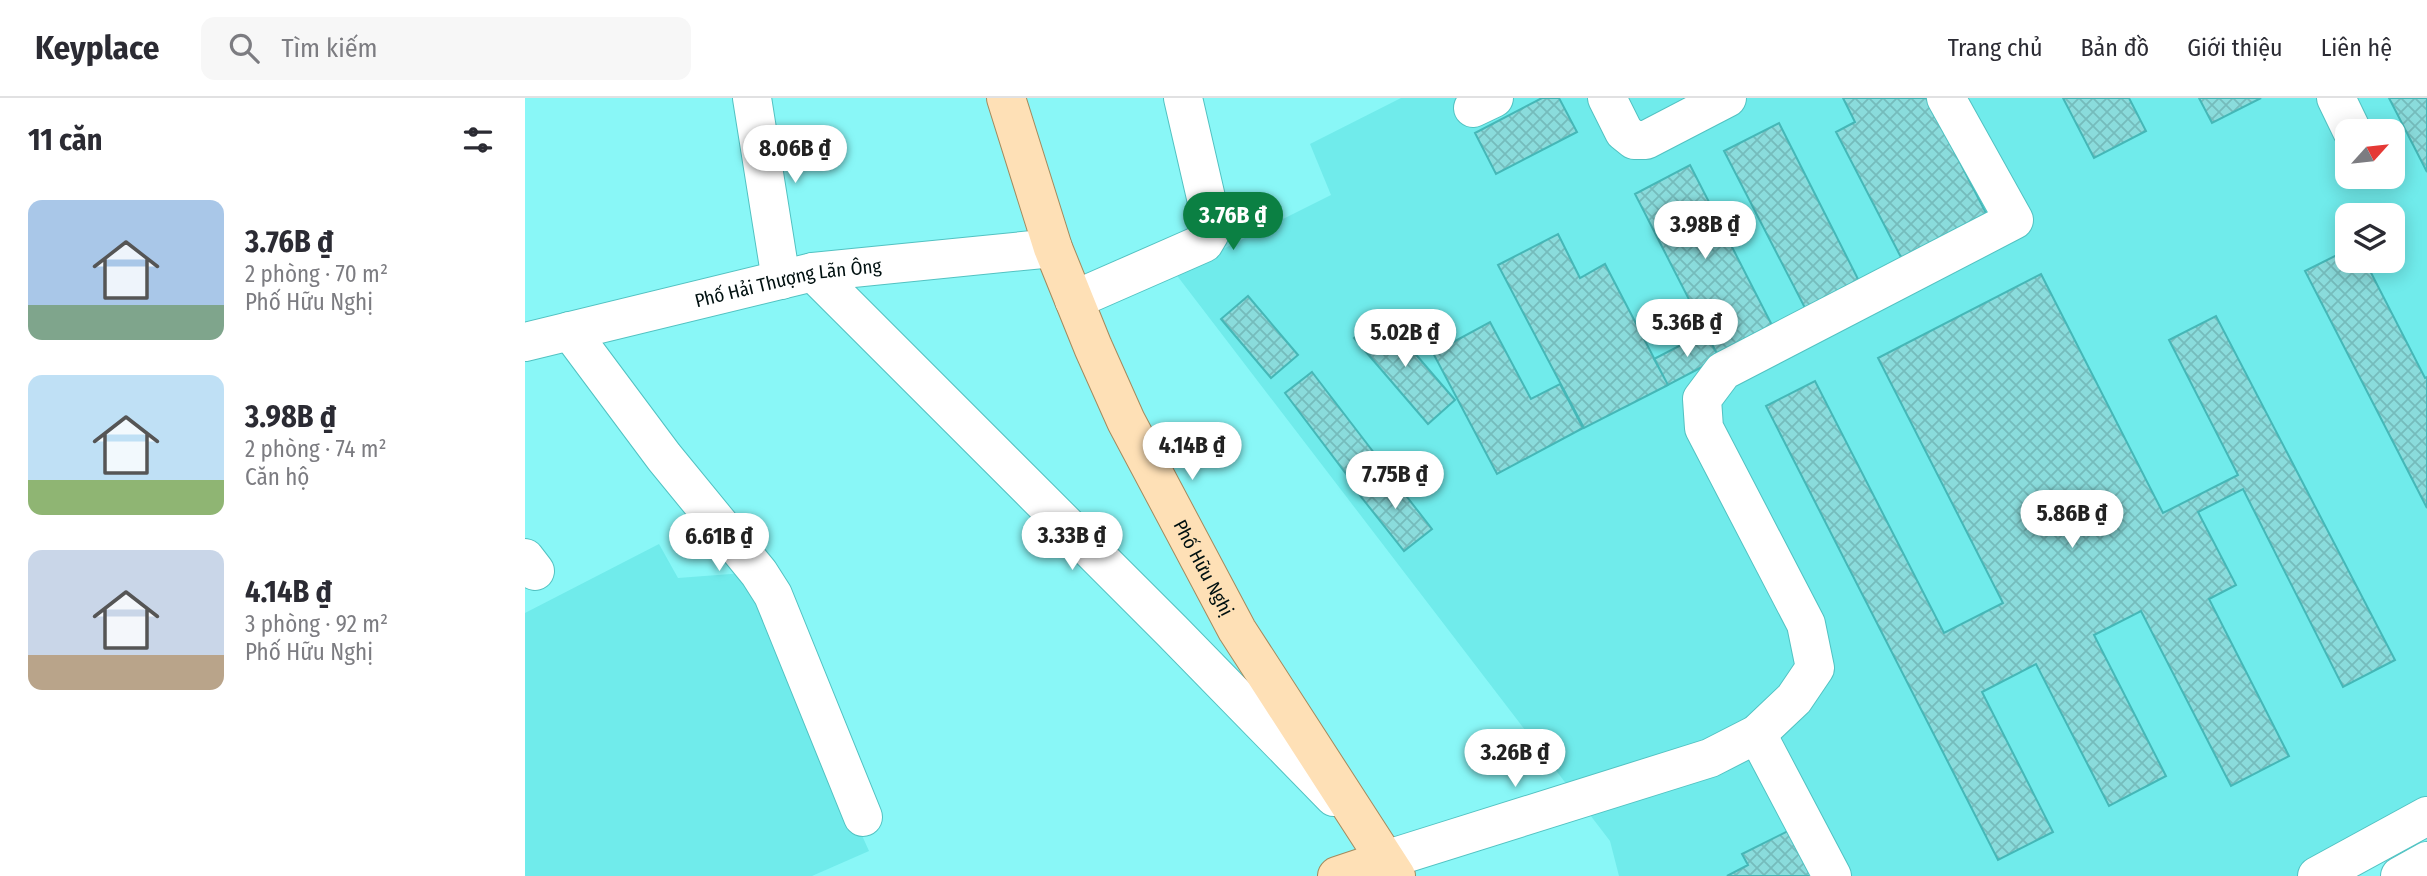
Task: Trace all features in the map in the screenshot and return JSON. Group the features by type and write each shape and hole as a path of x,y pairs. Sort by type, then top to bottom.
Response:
{"main road":[{"name":"Phố Hữu Nghị","path":"1006,98 1053,248 1126,421 1237,630 1383,857"},
{"path":"1337,876 1383,857"}],"street":[{"path":"752,98 797,276 1163,621 1383,857 1710,758 1757,734 1794,699 1815,668 1806,624 1704,428 1702,399 1723,371 2014,219 1946,98"},
{"path":"1074,300 1204,243 1210,233 1210,215 1183,98"},
{"path":"1607,98 1623,132 1634,140 1646,140 1727,98"},
{"path":"2336,98 2346,119"},
{"name":"Phố Hải Thượng Lãn Ông","path":"525,342 797,276 1053,248"},
{"path":"570,331 664,457 759,573 773,595 863,817"},
{"path":"1757,734 1832,876"},
{"path":"2318,876 2427,816"},
{"path":"2400,876 2427,861"}],"shaded area":[{"path":"1401,98 2427,98 2427,839 2357,876 1619,876 1610,841 1175,273 1331,195 1310,144"},
{"path":"659,544 678,578 744,573 869,851 812,876 525,876 525,613"}],"building":[{"path":"1542,98 1559,98 1577,132 1496,174 1475,133"},
{"path":"1843,98 1927,98 1990,221 1905,265 1836,132 1855,122"},
{"path":"2063,98 2129,98 2146,131 2094,158"},
{"path":"2199,98 2261,98 2212,123"},
{"path":"2389,98 2427,98 2427,172 2405,129 2405,119 2400,119"},
{"path":"1779,123 1859,281 1805,308 1724,151"},
{"path":"1690,165 1774,329 1719,358 1635,194"},
{"path":"1558,234 1580,278 1605,264 1668,385 1584,428 1498,265"},
{"path":"2335,256 2335,273 2371,273 2425,378 2427,377 2427,508 2305,271"},
{"path":"2041,274 2163,513 2238,475 2169,340 2216,316 2395,660 2343,687 2243,489 2198,512 2236,585 2209,599 2289,756 2231,786 2141,611 2094,635 2166,776 2109,806 2036,664 1982,692 2053,832 1998,860 1766,406 1815,381 1944,633 2003,603 1878,358"},
{"path":"1248,296 1298,355 1271,378 1221,319"},
{"path":"1381,314 1455,400 1428,424 1354,338"},
{"path":"1490,322 1531,399 1560,384 1583,428 1497,474 1433,353"},
{"path":"1706,332 1719,358 1668,385 1654,359"},
{"path":"1312,372 1381,462 1353,483 1285,393"},
{"path":"1386,470 1432,529 1404,551 1358,493"},
{"path":"1794,828 1818,876 1727,876 1748,865 1742,854"}]}
